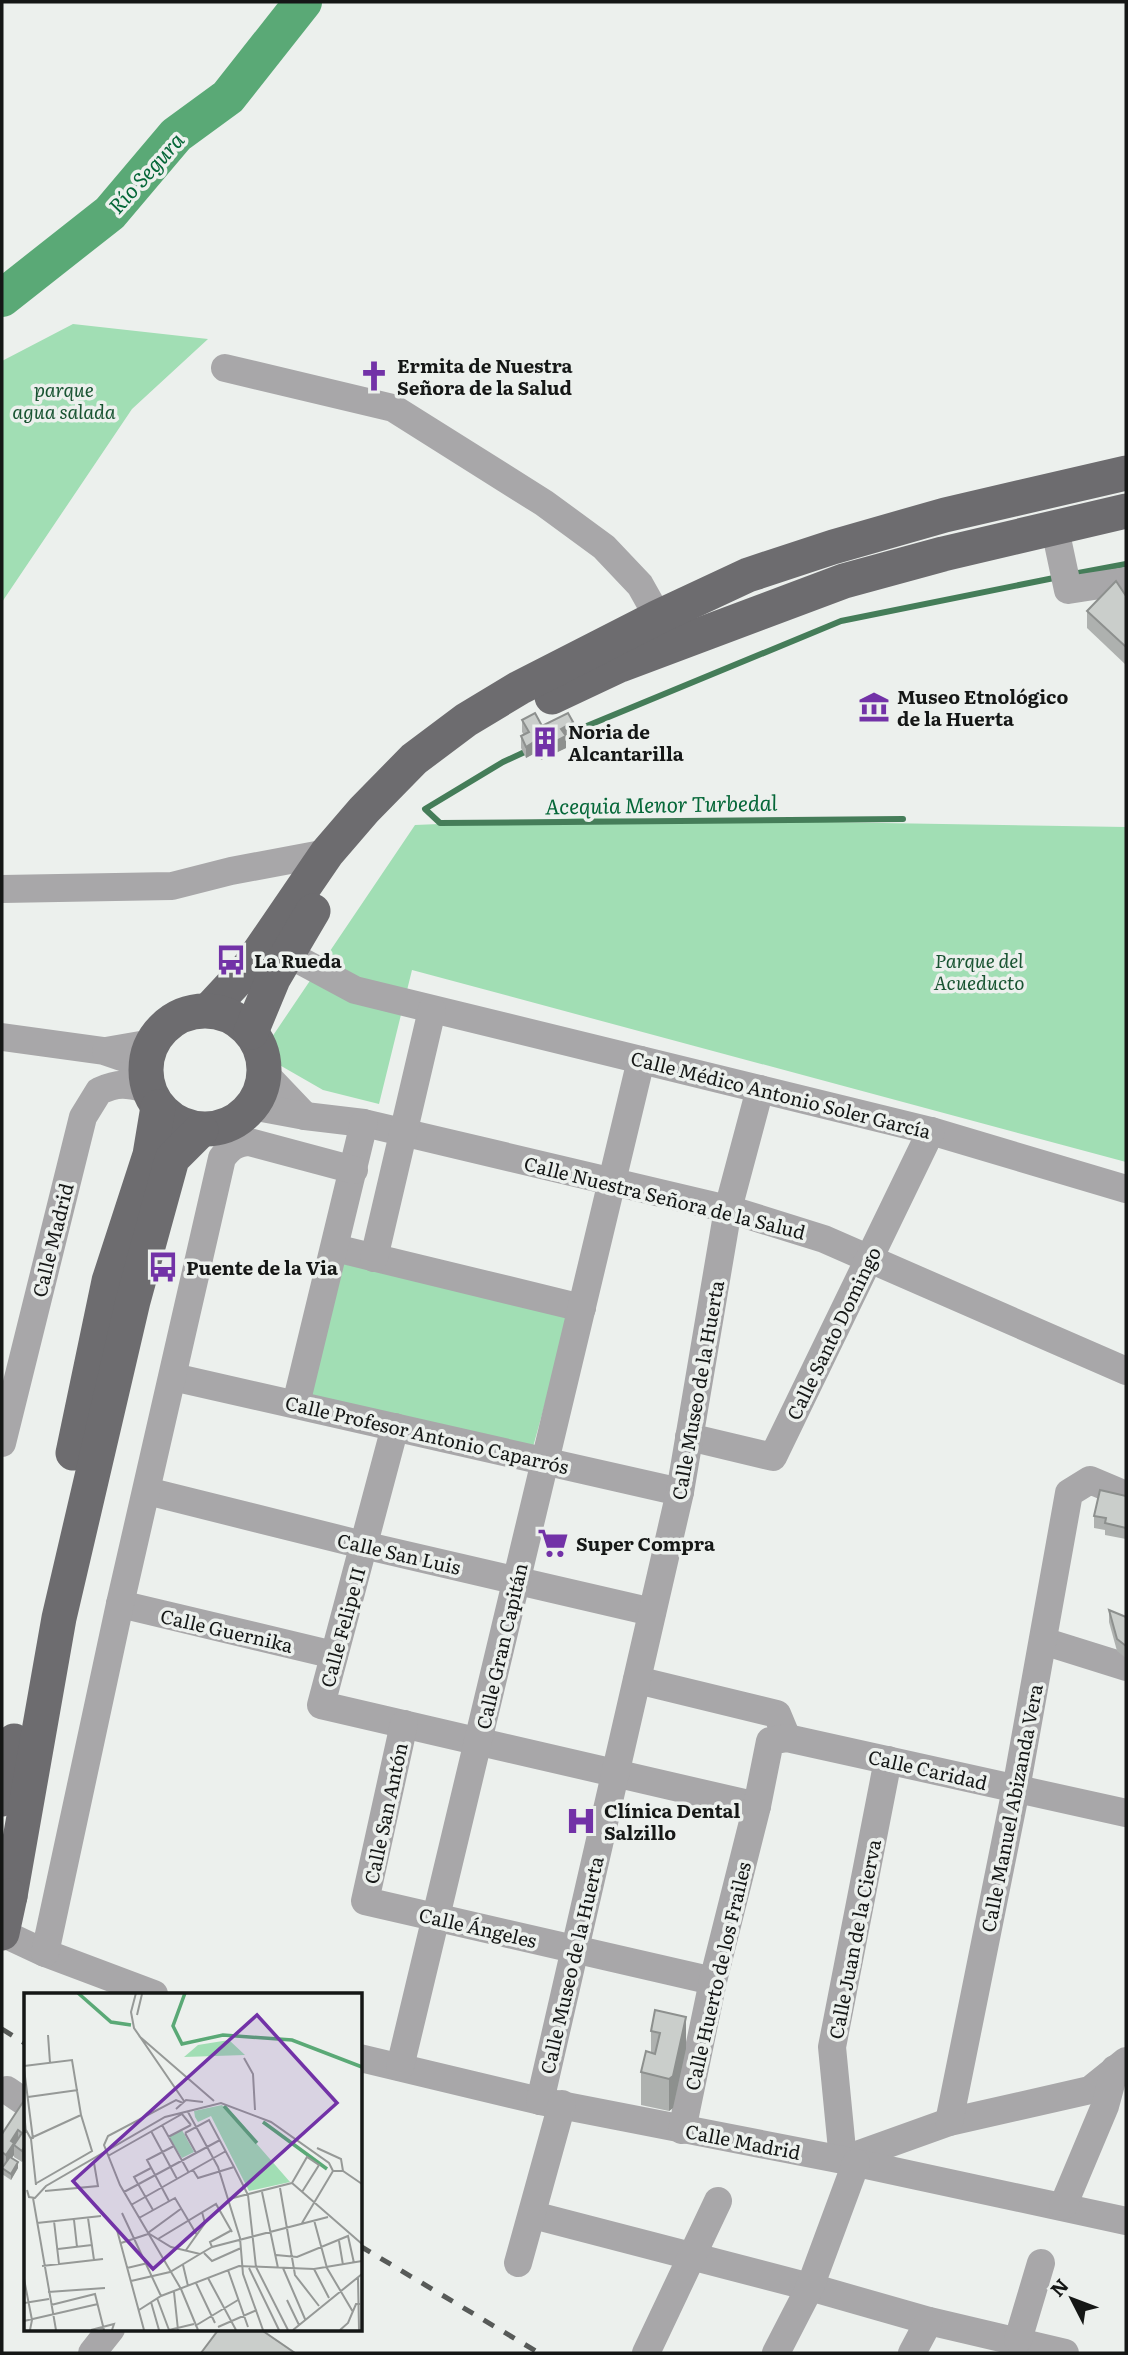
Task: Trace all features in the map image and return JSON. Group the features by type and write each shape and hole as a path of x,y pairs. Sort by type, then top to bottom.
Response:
{"main road":[{"path":"209,1010 249,967 327,853 364,810 414,760 466,720 519,688 658,617 748,575 945,515 1126,473"},
{"path":"251,1032 272,979 313,910 351,856 389,812 437,767 489,729 620,665 844,581 943,554 1126,512"},
{"path":"2,1799 109,1281 150,1155 151,1076 166,1025 187,1013 209,1010 232,1016 251,1032 262,1050 265,1074 259,1096 244,1115 224,1127 201,1130 178,1124 151,1076"},
{"path":"2,1933 59,1618 133,1301 173,1159 201,1130"}],"street":[{"path":"225,368 393,408 544,503 604,547 640,585 658,617"},
{"path":"1055,529 1068,590 1126,581"},
{"path":"2,889 172,886 327,853"},
{"name":"Calle Médico Antonio Soler García","path":"288,954 355,990 932,1131 1126,1189"},
{"path":"374,1258 432,1010"},
{"path":"2,1037 104,1051 151,1076"},
{"name":"Calle Gran Capitán","path":"400,2067 641,1060"},
{"path":"265,1074 305,1116"},
{"name":"Calle Madrid","path":"2,1443 83,1117 102,1089 151,1076"},
{"name":"Calle Museo de la Huerta","path":"518,2263 533,2215 575,1949 680,1492 728,1209 760,1089"},
{"name":"Calle Nuestra Señora de la Salud","path":"251,1106 305,1116 364,1122 728,1209 824,1239 1124,1365"},
{"path":"296,1404 364,1122"},
{"name":"Calle Santo Domingo","path":"689,1437 773,1457 932,1131"},
{"path":"45,1953 120,1604 222,1158 230,1148 249,1142 354,1170"},
{"path":"335,1248 582,1308"},
{"name":"Calle Profesor Antonio Caparrós","path":"173,1377 680,1492"},
{"name":"Calle Felipe II","path":"395,1427 321,1705 404,1724"},
{"name":"Calle Manuel Abizanda Vera","path":"949,2122 1016,1788 1042,1641 1080,1486 1126,1495"},
{"name":"Calle San Luis","path":"147,1491 363,1545 652,1612"},
{"name":"Calle Guernika","path":"120,1604 334,1655"},
{"path":"1042,1641 1126,1667"},
{"path":"637,1680 777,1714 779,1739"},
{"path":"404,1724 757,1806"},
{"name":"Calle San Antón","path":"365,1901 404,1724"},
{"name":"Calle Caridad","path":"779,1739 888,1760 1126,1813"},
{"name":"Calle Huerto de los Frailes","path":"682,2130 713,1981 757,1806 779,1739"},
{"name":"Calle Juan de la Cierva","path":"849,2162 832,2047 888,1760"},
{"name":"Calle Ángeles","path":"365,1901 713,1981"},
{"path":"2,1933 45,1953 152,1993"},
{"name":"Calle Madrid","path":"362,2058 551,2103 849,2162 1126,2221"},
{"path":"776,2353 810,2287 849,2162 949,2122 1090,2090 1120,2065"},
{"path":"1063,2206 1120,2065"},
{"path":"646,2353 718,2202"},
{"path":"533,2215 929,2321 1018,2340 1057,2352"},
{"path":"1018,2340 1041,2263"},
{"path":"912,2353 929,2321"},
{"path":"92,2353 110,2330"}],"green space":[{"name":"parque agua salada","path":"73,324 208,339 132,409 2,602 2,361"},
{"name":"Parque del Acueducto","path":"581,818 1126,827 1126,1162 412,970 379,1104 323,1090 276,1063 272,1037 415,825"},
{"path":"338,1261 569,1317 533,1447 303,1396"}],"building":[{"path":"1116,581 1126,596 1126,647 1087,611"},
{"path":"535,713 542,726 568,713 573,722 561,729 566,736 541,749 537,740 526,747 521,736 529,732 522,720"},
{"path":"1100,1490 1126,1496 1126,1528 1105,1523 1106,1518 1094,1516"},
{"path":"1109,1610 1126,1617 1126,1646 1117,1639"},
{"path":"655,2010 686,2017 673,2076 669,2079 641,2072 646,2051 655,2054 660,2033 651,2031"},
{"path":"24,2101 22,2151 14,2145 22,2133 18,2130 6,2155 2,2152 2,2134"},
{"path":"10,2157 18,2162 11,2174 2,2168"},
{"path":"218,2330 261,2330 295,2353 201,2353"}],"waterway":[{"name":"Río Segura","path":"2,298 110,213 176,135 228,97 303,2"},
{"path":"1073,574 1126,564"},
{"path":"565,735 841,621 1059,577"},
{"name":"Acequia Menor Turbedal","path":"529,750 503,762 425,809 440,823 903,819"}],"railway":[{"path":"2,2029 24,2043"},
{"path":"362,2247 539,2353"}],"place":[{"name":"Ermita de Nuestra Señora de la Salud","path":"374,376"},
{"name":"Museo Etnológico de la Huerta","path":"874,707"},
{"name":"Noria de Alcantarilla","path":"545,742"},
{"name":"La Rueda","path":"231,960"},
{"name":"Puente de la Via","path":"163,1267"},
{"name":"Super Compra","path":"553,1543"},
{"name":"Clínica Dental Salzillo","path":"581,1821"}]}
